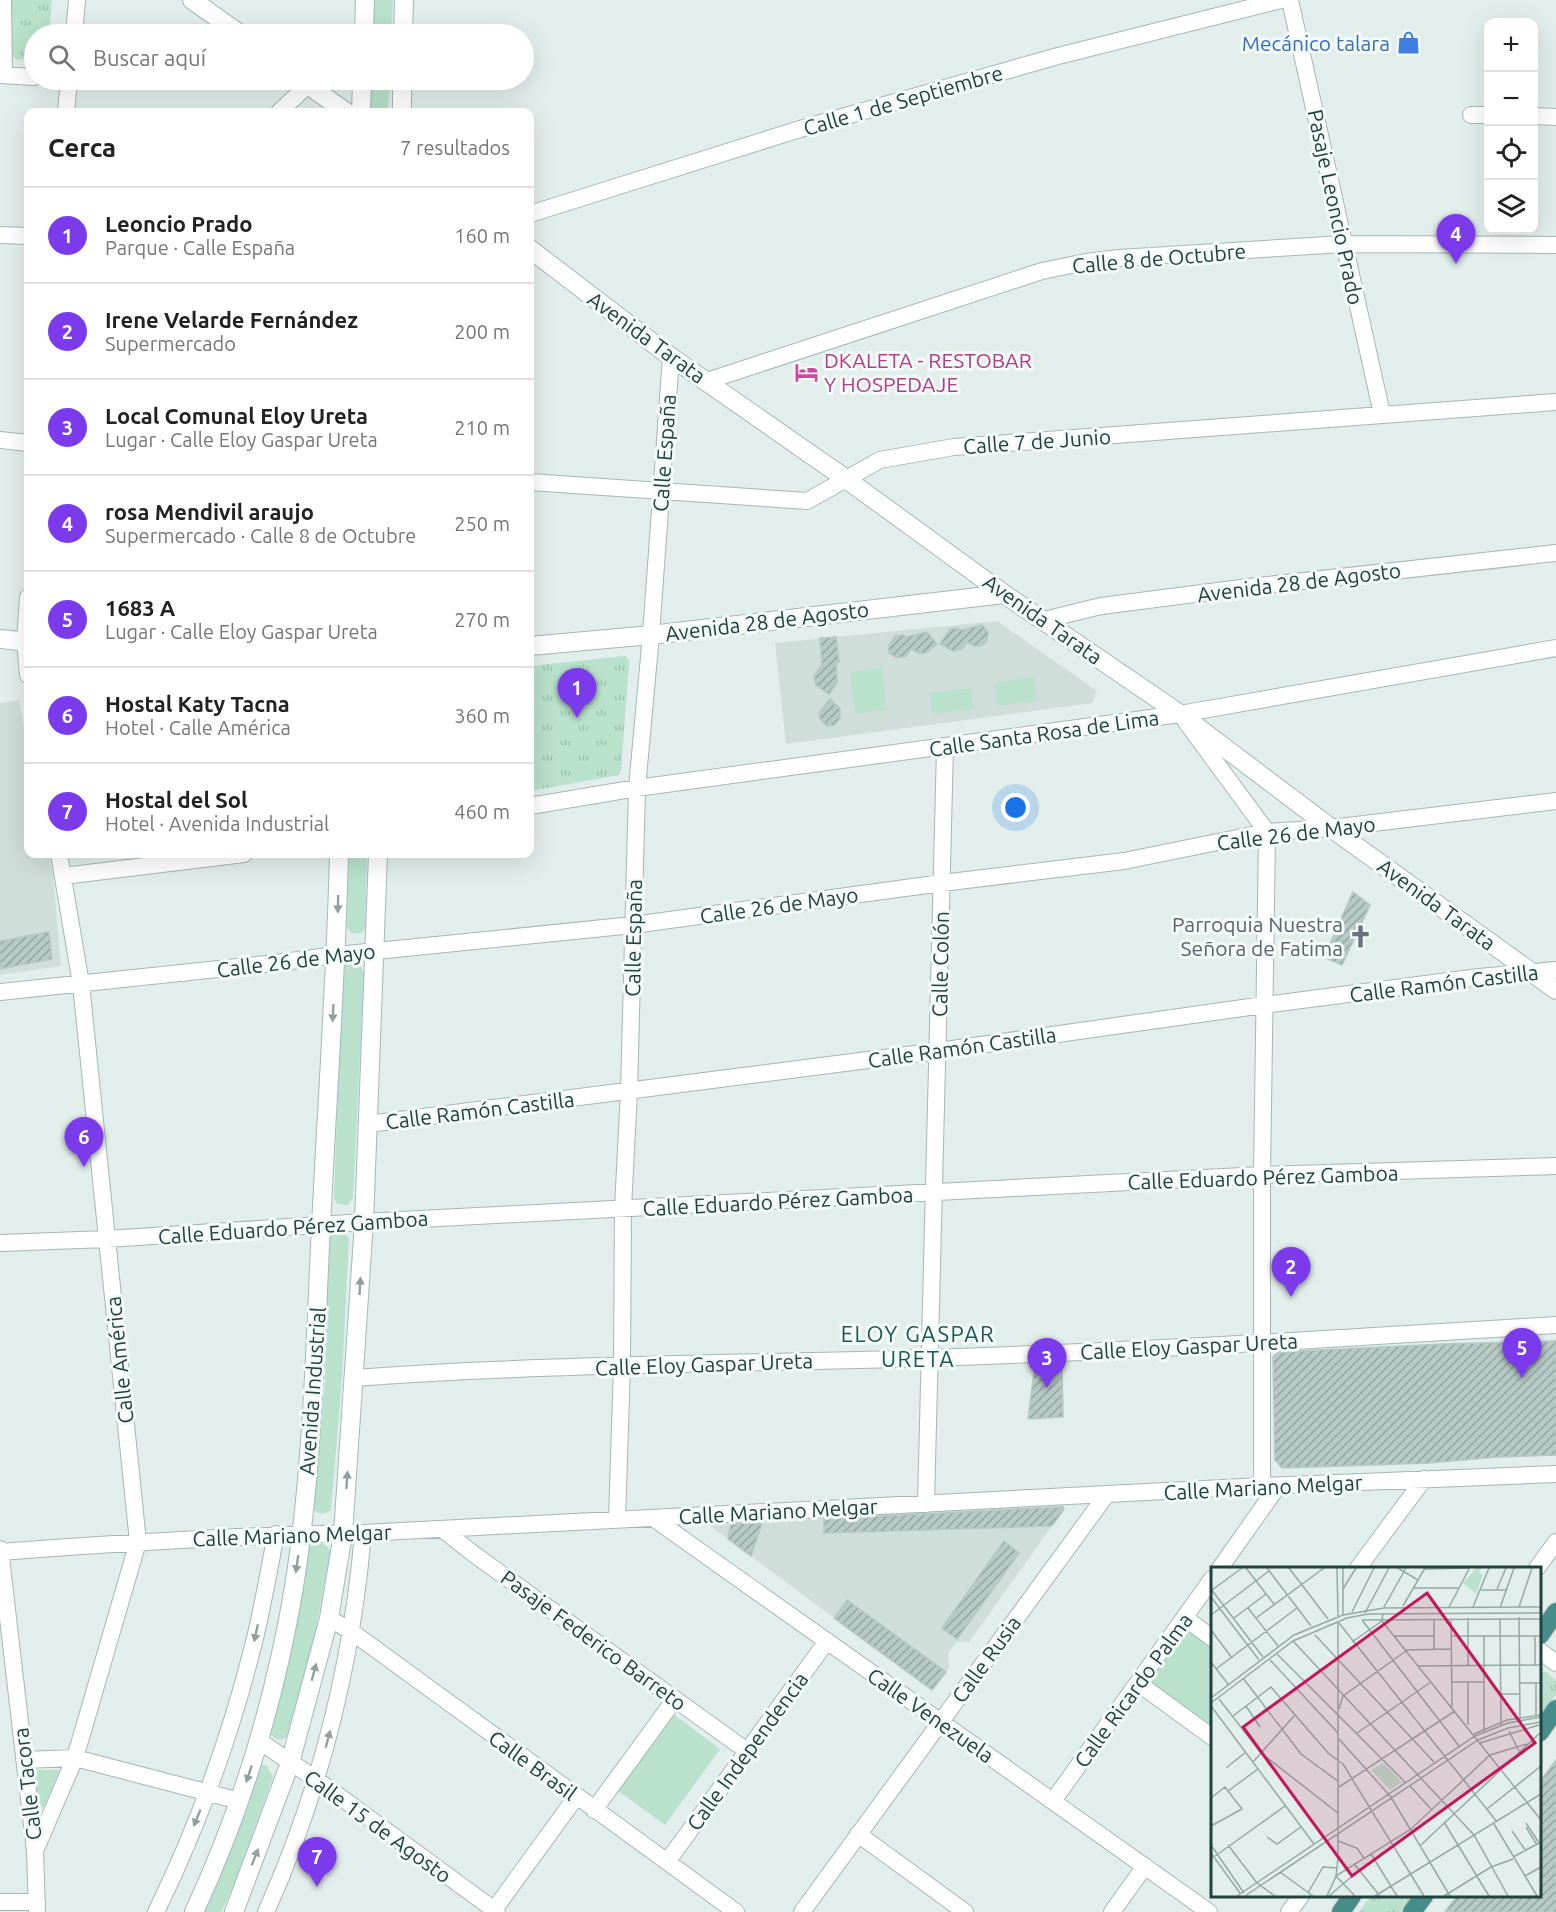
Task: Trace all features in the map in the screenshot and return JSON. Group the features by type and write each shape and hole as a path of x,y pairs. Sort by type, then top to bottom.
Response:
{"highway":[{"path":"1541,1632 1556,1612"},
{"path":"1541,1729 1556,1709"},
{"path":"1341,1912 1351,1897"},
{"path":"1412,1912 1423,1897"}],"main road":[{"path":"192,0 226,24"},
{"path":"364,24 365,0"},
{"path":"403,24 404,0"},
{"path":"316,90 341,108"},
{"path":"361,108 362,90"},
{"path":"402,90 402,108"},
{"name":"Avenida Tarata","path":"534,252 671,357 846,479 1004,594 1180,714 1331,828 1556,990"},
{"name":"Avenida 28 de Agosto","path":"534,646 1004,594"},
{"path":"0,639 24,642"},
{"name":"Avenida Industrial","path":"194,1912 240,1801 259,1741 285,1638 301,1534 314,1383 337,955 339,858"},
{"name":"Avenida Industrial","path":"234,1912 290,1763 329,1618 343,1534 364,1222 378,858"}],"street":[{"path":"3,0 2,75 24,76"},
{"path":"75,24 77,0"},
{"name":"Calle 1 de Septiembre","path":"534,213 823,122 1058,56 1281,0"},
{"name":"Pasaje Leoncio Prado","path":"1290,0 1382,414"},
{"path":"66,108 68,90"},
{"path":"282,108 298,90"},
{"path":"1471,114 1484,115"},
{"path":"1538,116 1556,117"},
{"path":"0,235 24,236"},
{"name":"Calle 8 de Octubre","path":"707,381 1064,266 1119,258 1343,244 1556,246"},
{"name":"Calle España","path":"617,1520 622,1365 623,1208 629,1091 637,788 651,634 671,357"},
{"name":"Calle 7 de Junio","path":"534,482 807,501 880,460 954,447 1556,402"},
{"path":"0,440 24,442"},
{"name":"Avenida 28 de Agosto","path":"1044,620 1101,606 1249,587 1556,554"},
{"name":"Calle Santa Rosa de Lima","path":"534,805 637,788 1180,714 1556,648"},
{"path":"1180,714 1267,832 1262,1343 1270,1486 1221,1567"},
{"name":"Calle Colón","path":"926,1504 945,747"},
{"name":"Calle 26 de Mayo","path":"0,992 633,925 1124,861 1267,832 1331,828 1556,801"},
{"name":"Calle América","path":"34,1851 75,1758 138,1542 81,984 60,858"},
{"path":"63,876 211,858"},
{"name":"Calle Ramón Castilla","path":"369,1125 938,1051 1264,1005 1556,970"},
{"name":"Calle Eduardo Pérez Gamboa","path":"0,1243 1262,1175 1556,1166"},
{"name":"Calle Eloy Gaspar Ureta","path":"354,1378 622,1365 929,1358 1262,1343 1556,1325"},
{"name":"Calle Mariano Melgar","path":"0,1551 276,1534 343,1534 1107,1494 1556,1474"},
{"path":"1359,1567 1424,1479"},
{"name":"Calle Rusia","path":"802,1912 1107,1494"},
{"name":"Calle Venezuela","path":"653,1518 1209,1912"},
{"name":"Pasaje Federico Barreto","path":"442,1528 747,1751"},
{"path":"266,1912 299,1832 317,1780 340,1692 352,1632 363,1533"},
{"path":"156,1912 208,1792 232,1721 254,1641 276,1534"},
{"path":"1538,1567 1556,1542"},
{"name":"Calle Tacora","path":"0,1551 34,1851 37,1907"},
{"name":"Calle Ricardo Palma","path":"1053,1801 1211,1580"},
{"name":"Calle Brasil","path":"329,1618 352,1632 736,1912"},
{"path":"1185,1618 1211,1637"},
{"name":"Calle Independencia","path":"667,1862 827,1641"},
{"path":"1541,1652 1556,1663"},
{"path":"1138,1683 1211,1736"},
{"path":"594,1810 675,1699"},
{"name":"Calle 15 de Agosto","path":"259,1741 317,1780 495,1911"},
{"path":"24,1760 75,1758 240,1801"},
{"path":"495,1911 576,1797"},
{"path":"858,1834 965,1912"},
{"path":"1112,1912 1144,1866"},
{"path":"1289,1912 1300,1897"},
{"path":"0,1902 37,1907"}],"shaded area":[{"path":"997,621 1097,691 1092,703 786,744 775,643"},
{"path":"19,700 24,728 24,858 50,858 61,966 0,975 0,703"},
{"path":"1060,1498 1064,1509 969,1642 957,1642 948,1653 949,1668 934,1688 929,1688 709,1525 713,1516"}],"green space":[{"path":"10,0 52,0 50,24 24,24 24,59 17,60 12,55"},
{"path":"374,0 393,0 392,24 373,24"},
{"path":"371,90 389,90 388,108 370,108"},
{"path":"625,656 629,660 619,775 534,790 534,666"},
{"path":"882,668 886,710 855,714 850,672"},
{"path":"1034,677 1037,701 997,706 994,683"},
{"path":"971,688 974,709 932,714 930,693"},
{"path":"349,858 367,858 365,929 360,934 351,933 347,928"},
{"path":"348,962 358,962 364,973 353,1198 348,1205 337,1204 334,1198 342,968"},
{"path":"333,1232 345,1234 349,1238 342,1378 331,1510 326,1513 317,1513 313,1509 325,1384 328,1241"},
{"path":"316,1542 326,1545 331,1552 313,1642 287,1736 282,1740 274,1738 270,1733 308,1548"},
{"path":"1193,1631 1211,1644 1211,1725 1150,1682 1151,1674 1179,1633"},
{"path":"1541,1672 1547,1672 1556,1681 1556,1694 1541,1717"},
{"path":"673,1714 720,1749 665,1825 617,1790"},
{"path":"260,1764 267,1766 273,1777 233,1888 221,1912 198,1912"},
{"path":"36,1770 60,1770 44,1807 38,1807"},
{"path":"1370,1897 1412,1897 1401,1912 1359,1912"}],"building":[{"path":"982,625 988,632 987,641 981,646 974,646 967,642 962,649 953,651 940,644 950,629 961,630"},
{"path":"927,632 937,644 926,653 919,653 911,649 906,656 897,658 889,653 889,645 895,636 906,637"},
{"path":"836,637 839,662 836,662 837,683 829,694 816,685 814,676 822,665 820,638"},
{"path":"830,699 840,709 840,718 834,725 827,726 820,719 820,711"},
{"path":"1353,892 1370,905 1342,965 1324,957"},
{"path":"49,932 52,959 0,969 0,941"},
{"path":"1556,1341 1556,1455 1428,1463 1282,1468 1275,1460 1273,1357 1278,1352"},
{"path":"1062,1363 1063,1417 1028,1419 1035,1364"},
{"path":"1063,1507 1064,1509 1052,1526 824,1533 824,1519"},
{"path":"762,1523 751,1556 728,1539 731,1524"},
{"path":"1004,1541 1019,1553 957,1639 942,1628"},
{"path":"847,1600 946,1672 932,1690 834,1618"},
{"path":"1556,1760 1556,1912 1445,1912 1456,1897 1541,1897 1541,1780"}],"place":[{"name":"Mecánico talara","path":"1408,43"},
{"name":"rosa Mendivil araujo","path":"1456,264"},
{"name":"DKALETA - RESTOBAR Y HOSPEDAJE","path":"806,372"},
{"name":"Leoncio Prado","path":"577,718"},
{"name":"Parroquia Nuestra Señora de Fatima","path":"1361,936"},
{"name":"Hostal Katy Tacna","path":"84,1167"},
{"name":"Irene Velarde Fernández","path":"1291,1297"},
{"name":"1683 A","path":"1522,1378"},
{"name":"Local Comunal Eloy Ureta","path":"1047,1388"},
{"name":"Hostal del Sol","path":"317,1887"}],"district":[{"name":"ELOY GASPAR URETA","path":"918,1346"}]}
